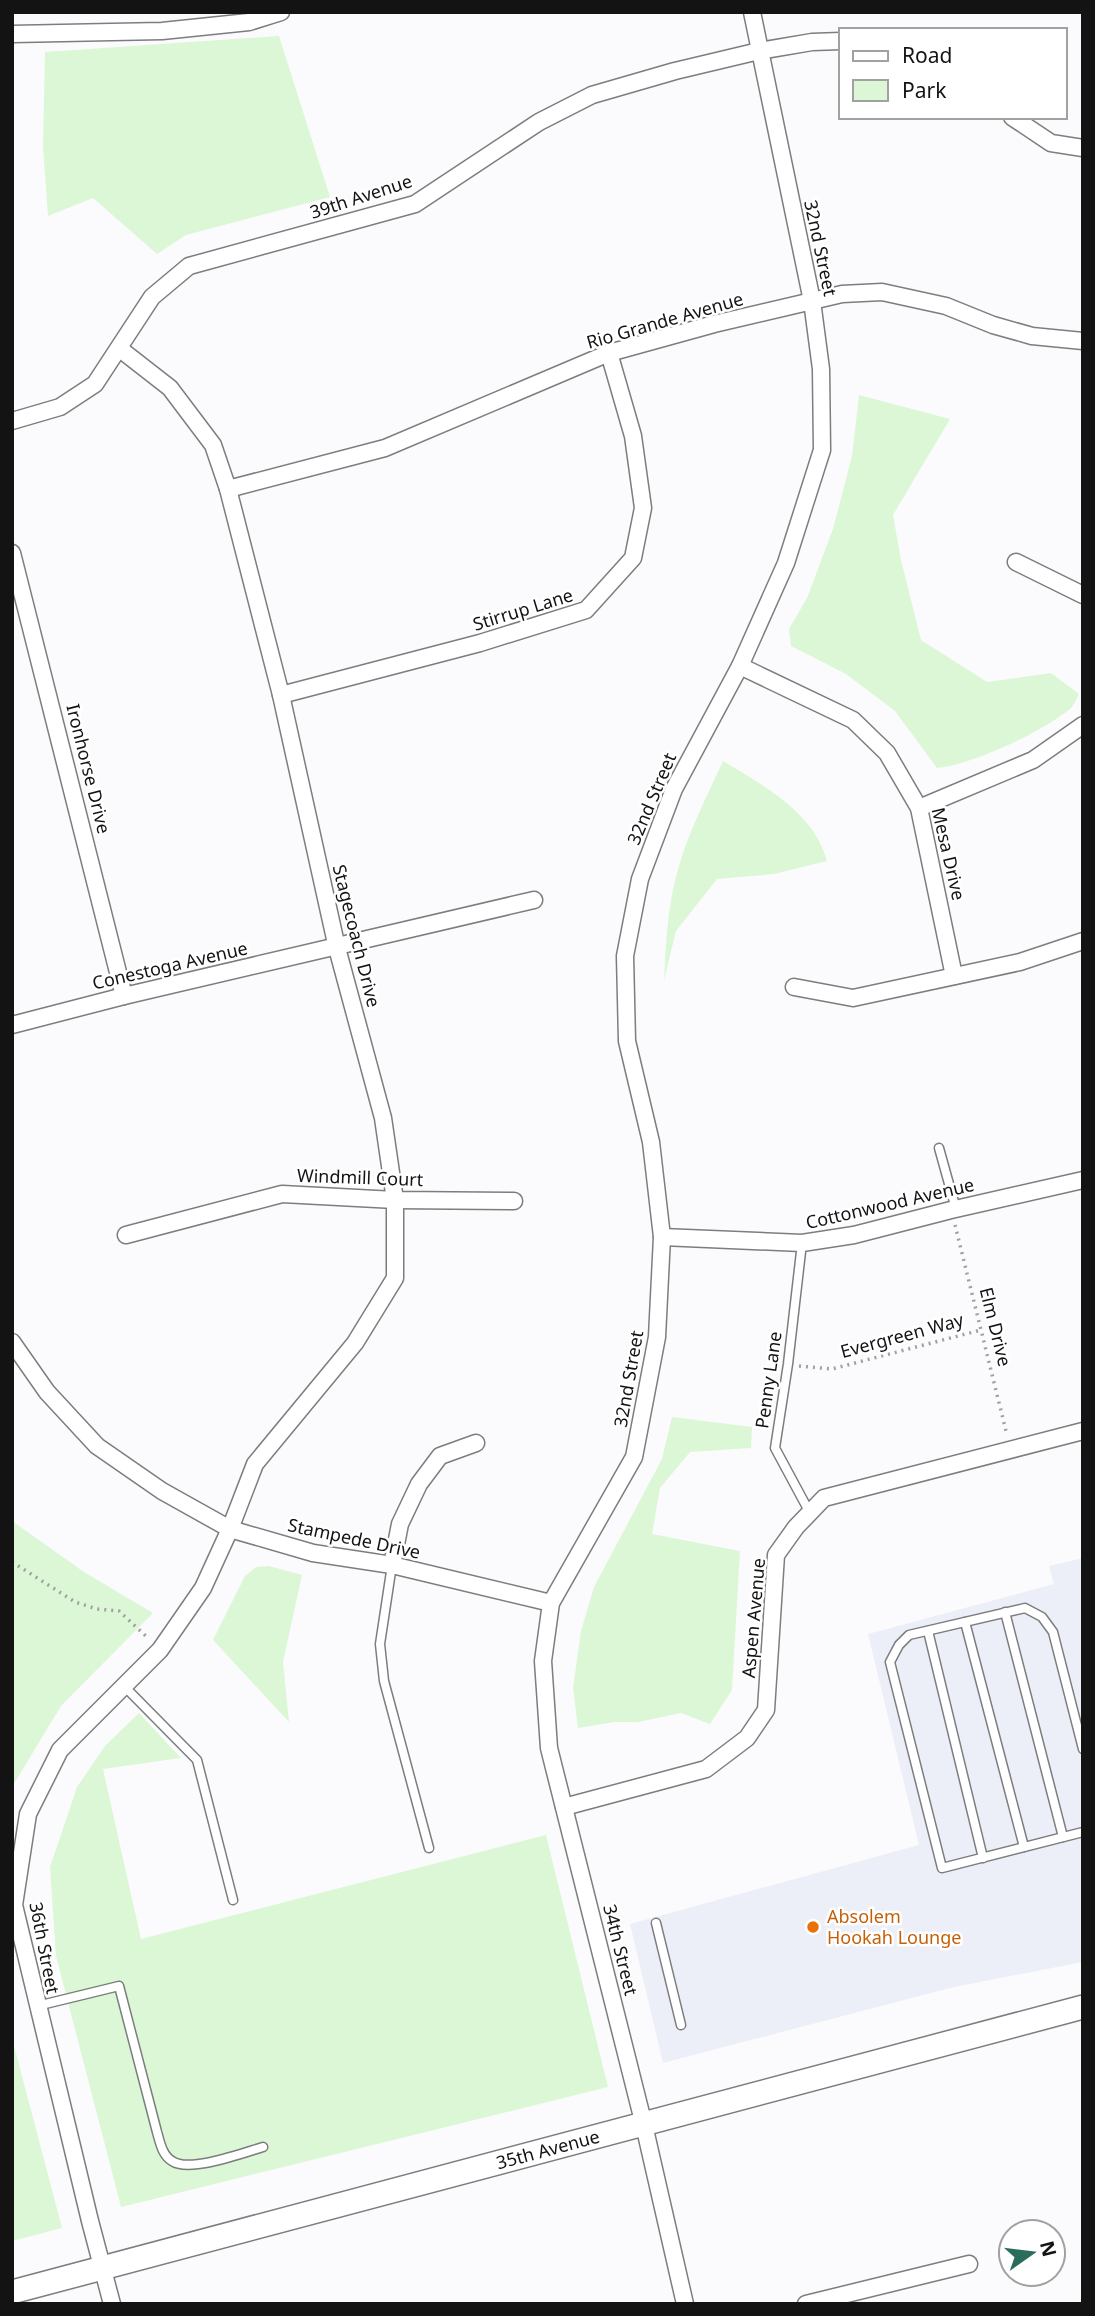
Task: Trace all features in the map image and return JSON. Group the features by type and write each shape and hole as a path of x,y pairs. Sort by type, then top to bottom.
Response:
{"main road":[{"name":"35th Avenue","path":"12,2292 1083,2007"}],"street":[{"path":"12,34 162,32 249,22 281,12"},
{"name":"32nd Street","path":"551,1603 634,1457 657,1337 662,1237 651,1142 627,1041 625,956 640,879 674,789 740,666 786,563 822,450 821,369 812,301 752,12"},
{"name":"39th Avenue","path":"12,421 60,407 95,384 152,296 189,266 415,204 539,122 592,95 759,51 812,42 839,41"},
{"path":"1015,119 1051,143 1083,148"},
{"name":"Rio Grande Avenue","path":"228,489 385,448 609,353 842,294 882,292 946,306 993,325 1032,336 1083,341"},
{"name":"Stagecoach Drive","path":"120,349 170,388 214,445 228,489 281,695 337,948 383,1118 395,1200 395,1278 355,1343 255,1464 230,1529"},
{"name":"Stirrup Lane","path":"281,695 480,643 586,610 633,558 643,508 633,436 609,353"},
{"name":"Ironhorse Drive","path":"12,554 124,996"},
{"path":"1016,562 1083,594"},
{"name":"Mesa Drive","path":"740,666 853,720 887,753 919,808 954,976"},
{"path":"919,808 1033,760 1083,725"},
{"name":"Conestoga Avenue","path":"12,1025 124,996 534,901"},
{"path":"794,986 853,999 1020,962 1083,941"},
{"name":"Cottonwood Avenue","path":"662,1237 802,1243 854,1235 953,1209 1083,1180"},
{"name":"Windmill Court","path":"126,1235 282,1194 395,1200 514,1201"},
{"name":"Stampede Drive","path":"12,1342 47,1392 97,1447 162,1491 230,1529 313,1553 392,1565 551,1603"},
{"name":"Aspen Avenue","path":"564,1807 706,1769 747,1738 766,1710 776,1555 796,1527 824,1498 1083,1431"},
{"path":"392,1565 400,1524 419,1484 440,1456 476,1443"},
{"name":"36th Street","path":"112,2304 13,1905 28,1814 60,1750 160,1650 203,1588 230,1529"},
{"name":"34th Street","path":"551,1603 543,1661 549,1748 644,2125 685,2304"},
{"path":"806,2304 969,2264"}],"lane":[{"path":"939,1148 953,1209"},
{"name":"Penny Lane","path":"802,1243 775,1448 810,1513"},
{"path":"392,1565 380,1644 384,1681 429,1848"},
{"path":"1083,1749 1054,1632 1042,1617 1025,1608 909,1635 899,1645 890,1662 942,1868 1083,1832"},
{"path":"1005,1612 1063,1837"},
{"path":"965,1622 1024,1847"},
{"path":"928,1631 983,1858"},
{"path":"123,1685 197,1760 233,1900"},
{"path":"656,1923 681,2025"},
{"path":"37,2006 119,1986 159,2141 171,2161 184,2166 263,2147"}],"path":[{"name":"Elm Drive","path":"953,1209 1011,1451"},
{"name":"Evergreen Way","path":"788,1364 831,1369 981,1330"},
{"path":"12,1562 75,1602 97,1609 119,1611 160,1650"}],"shaded area":[{"path":"1083,1558 1083,1962 954,1987 663,2063 630,1924 919,1845 868,1634 1054,1584 1049,1566"}],"green space":[{"path":"279,36 330,197 186,235 157,254 93,198 48,216 43,147 45,52"},
{"path":"859,395 950,419 893,515 921,640 987,682 1051,673 1079,694 1071,708 1044,727 1007,746 952,766 937,768 895,711 846,674 791,646 789,629 807,598 833,529 852,456"},
{"path":"723,761 786,802 811,828 827,861 774,874 717,879 676,931 664,980 669,916 680,862"},
{"path":"672,1417 752,1427 751,1448 690,1452 660,1488 652,1534 740,1551 732,1690 710,1724 681,1713 638,1722 614,1722 578,1728 573,1688 581,1631 594,1587 662,1459"},
{"path":"12,1521 84,1572 153,1613 61,1706 12,1787"},
{"path":"269,1566 302,1575 283,1662 289,1722 213,1640 245,1576 256,1567"},
{"path":"139,1713 181,1758 103,1769 141,1939 546,1835 608,2087 121,2207 56,1956 50,1867 77,1787 105,1746"},
{"path":"12,2038 62,2228 12,2241"}],"place":[{"name":"Absolem Hookah Lounge","path":"813,1927"}]}
